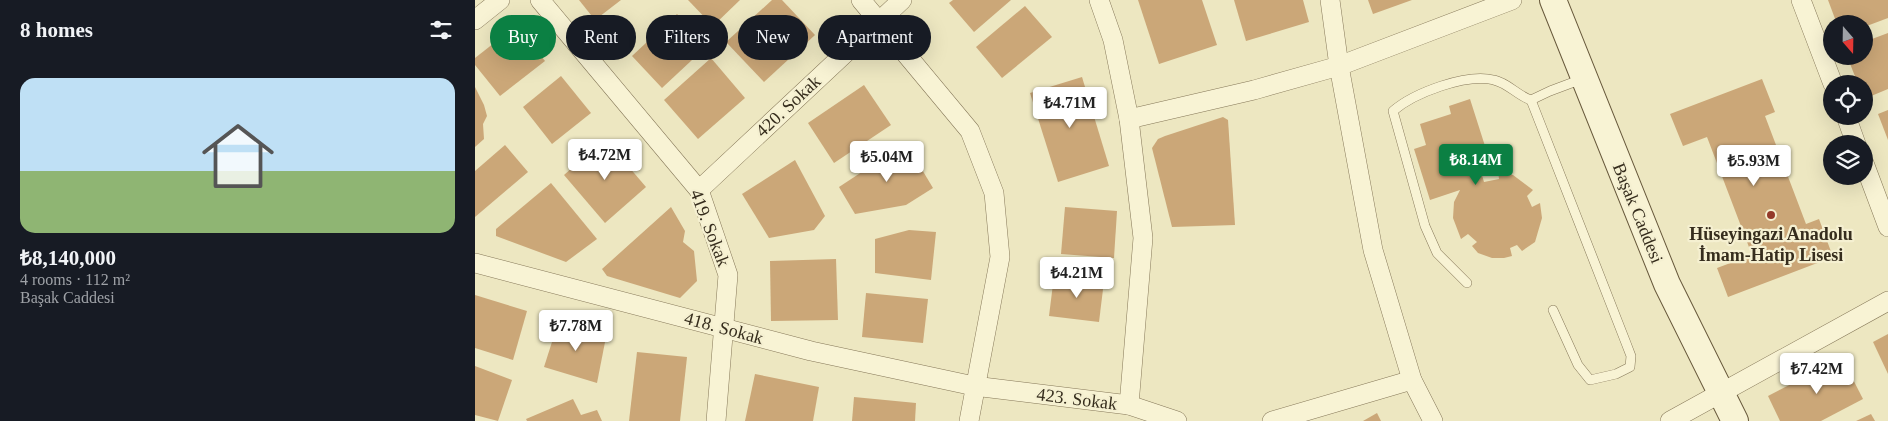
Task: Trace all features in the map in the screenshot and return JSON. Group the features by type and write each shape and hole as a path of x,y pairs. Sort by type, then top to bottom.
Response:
{"main road":[{"name":"Başak Caddesi","path":"1553,0 1667,284 1735,421"}],"street":[{"path":"475,20 500,0"},
{"name":"419. Sokak","path":"540,0 699,190 728,275 716,421"},
{"path":"861,0 873,15"},
{"name":"420. Sokak","path":"886,15 902,0"},
{"path":"1099,0 1113,40 1129,119 1143,238 1129,405"},
{"path":"1331,0 1339,66 1373,250 1412,380 1433,421"},
{"path":"1129,119 1254,90 1339,66 1512,0"},
{"path":"1801,0 1830,75"},
{"name":"420. Sokak","path":"699,190 838,60"},
{"path":"910,60 970,131 994,193 1000,258 974,386 969,421"},
{"path":"1872,185 1888,227"},
{"name":"418. Sokak","path":"475,263 811,351 974,386"},
{"path":"1670,421 1888,301"},
{"path":"1272,421 1412,380"},
{"name":"423. Sokak","path":"974,386 1129,405 1177,421"}],"lane":[{"path":"1467,283 1437,253 1425,226 1393,111 1404,102 1441,87 1473,78 1495,80 1531,100 1631,356 1630,367 1616,374 1590,380 1577,365 1553,310"},
{"path":"1531,100 1584,78"}],"building":[{"path":"579,0 621,0 602,15 591,15"},
{"path":"688,0 740,0 724,15 702,15"},
{"path":"772,0 782,0 796,15 756,15"},
{"path":"953,0 1011,0 974,32 949,3"},
{"path":"1138,0 1202,0 1217,45 1159,64"},
{"path":"1234,0 1303,0 1309,22 1246,41"},
{"path":"1368,0 1412,0 1373,14"},
{"path":"1828,0 1888,0 1888,18 1873,24 1873,15 1834,15"},
{"path":"1025,6 1052,37 1002,78 976,47"},
{"path":"808,28 815,35 808,41"},
{"path":"738,31 738,55 728,44 728,40"},
{"path":"1888,33 1888,89 1873,95 1873,75 1854,75 1851,65 1873,65 1873,39"},
{"path":"646,43 646,60 692,60 662,88 636,60 636,52"},
{"path":"490,46 490,60 545,61 500,96 475,65 475,58"},
{"path":"709,60 713,60 745,98 698,139 664,100"},
{"path":"743,60 788,60 764,82"},
{"path":"561,76 591,113 552,144 523,107"},
{"path":"1082,77 1109,166 1058,182 1030,93"},
{"path":"1762,79 1775,112 1765,116 1806,224 1819,219 1833,257 1728,297 1717,268 1752,255 1707,137 1683,146 1670,114"},
{"path":"864,85 891,125 834,163 808,123"},
{"path":"475,87 487,116 483,124 484,139 475,147"},
{"path":"1470,99 1485,146 1474,149 1484,182 1499,179 1498,171 1513,175 1533,190 1527,196 1532,207 1540,203 1542,218 1535,242 1522,251 1517,245 1510,248 1512,256 1504,258 1492,258 1478,253 1472,246 1477,242 1468,234 1461,239 1453,218 1454,202 1460,190 1430,200 1414,149 1426,145 1420,124 1451,114 1449,106"},
{"path":"1888,110 1888,140 1878,114"},
{"path":"1223,117 1228,120 1235,225 1172,227 1152,148 1158,139"},
{"path":"605,139 646,187 605,223 564,175"},
{"path":"906,143 933,188 906,205 855,214 839,187"},
{"path":"505,145 528,172 475,217 475,171"},
{"path":"795,160 825,216 814,230 769,238 742,194"},
{"path":"551,183 597,239 566,262 496,236 496,229"},
{"path":"671,207 685,231 683,242 694,251 697,281 680,298 607,276 602,269"},
{"path":"1065,207 1117,211 1114,258 1061,254"},
{"path":"909,230 936,232 931,280 875,273 875,239"},
{"path":"836,259 838,320 771,321 770,261"},
{"path":"1054,276 1104,281 1099,322 1049,316"},
{"path":"866,293 928,299 923,343 862,337"},
{"path":"475,295 527,311 513,360 475,348"},
{"path":"559,320 606,337 597,383 544,367"},
{"path":"1888,334 1888,374 1873,342"},
{"path":"637,352 687,357 680,421 629,421"},
{"path":"1842,358 1863,399 1821,421 1780,421 1768,396"},
{"path":"475,366 512,380 498,421 475,415"},
{"path":"755,374 819,387 813,421 745,421"},
{"path":"854,397 916,403 915,421 852,421"},
{"path":"573,399 581,415 597,410 602,421 527,421 526,419"},
{"path":"1377,413 1381,421 1363,421"},
{"path":"1871,414 1875,421 1856,421"}],"place":[{"name":"Hüseyingazi Anadolu İmam-Hatip Lisesi","path":"1771,215"}]}
